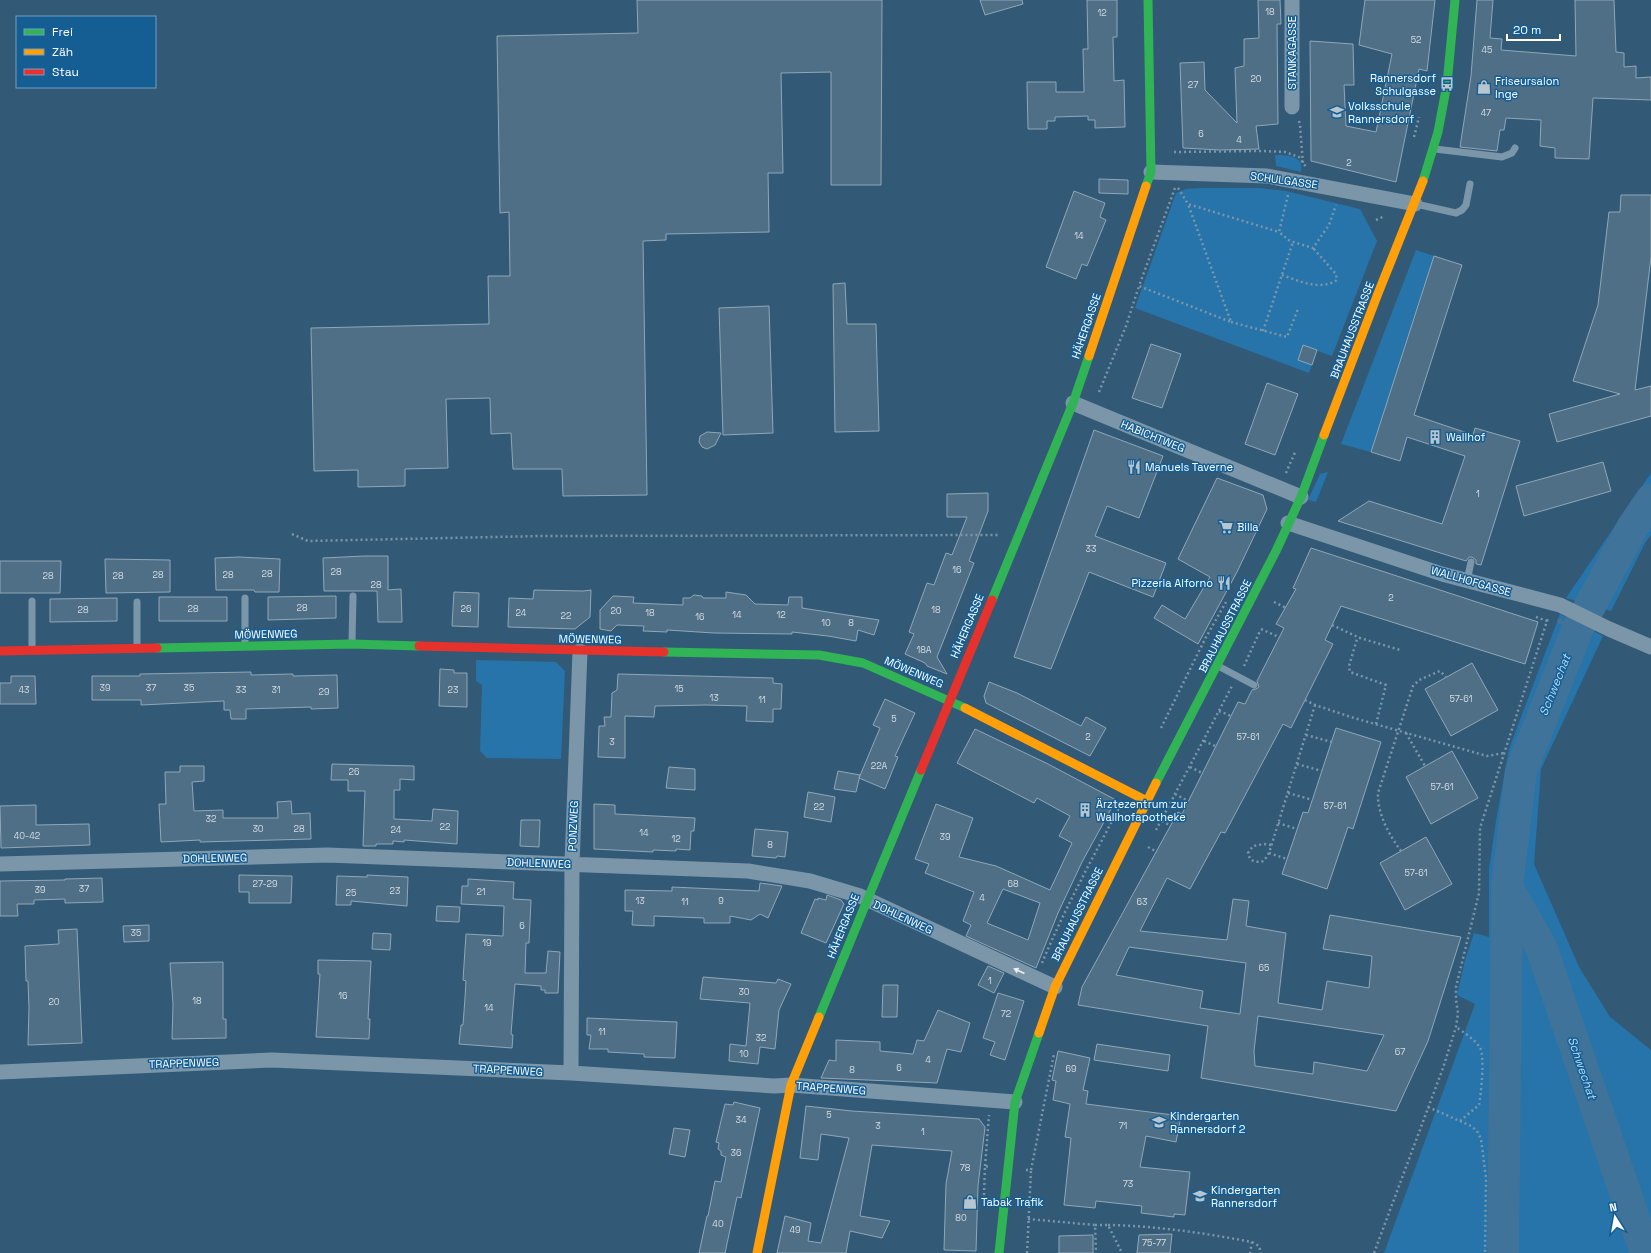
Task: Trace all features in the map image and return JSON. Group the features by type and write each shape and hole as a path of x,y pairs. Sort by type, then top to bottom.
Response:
{"street":[{"name":"HÄHERGASSE","path":"757,1253 791,1085 1073,403 1151,172 1148,0"},
{"name":"STANKAGASSE","path":"1292,0 1292,107"},
{"name":"BRAUHAUSSTRASSE","path":"999,1253 1015,1102 1055,987 1147,801 1276,551 1301,497 1405,226 1415,204 1433,148 1447,84 1455,0"},
{"name":"SCHULGASSE","path":"1151,172 1267,176 1415,204"},
{"name":"HABICHTWEG","path":"1073,403 1301,497"},
{"name":"WALLHOFGASSE","path":"1288,523 1308,531 1467,581 1556,604 1651,647"},
{"name":"MÖWENWEG","path":"0,651 352,644 580,652 819,655 863,663 950,700 1147,801"},
{"name":"PONZWEG","path":"571,1073 572,864 580,652"},
{"name":"DOHLENWEG","path":"0,864 327,855 748,871 810,881 860,896 1055,987"},
{"name":"TRAPPENWEG","path":"0,1072 272,1060 571,1073 774,1086 791,1085 1015,1102"}],"lane":[{"path":"1433,148 1502,157 1512,153 1515,148"},
{"path":"1415,204 1456,213 1462,210 1466,205 1470,184"},
{"path":"1467,581 1471,562"},
{"path":"352,644 353,596"},
{"path":"245,598 246,646"},
{"path":"32,601 32,650"},
{"path":"137,602 137,648"},
{"path":"1218,666 1254,685"}],"path":[{"path":"1292,107 1300,125 1303,164"},
{"path":"1413,145 1417,124 1422,111"},
{"path":"1098,394 1126,326 1176,184 1188,204 1231,322"},
{"path":"1279,232 1289,192"},
{"path":"1313,248 1329,226 1337,200"},
{"path":"1188,204 1279,232 1293,242 1313,248 1336,274 1337,280 1327,284 1312,285 1282,275"},
{"path":"1376,220 1389,214 1388,220 1405,226"},
{"path":"1263,331 1293,242"},
{"path":"1139,286 1231,322 1287,337 1298,309"},
{"path":"1279,471 1286,474 1298,446"},
{"path":"292,534 308,541 541,536 1018,536"},
{"path":"1161,729 1205,639 1228,599"},
{"path":"1274,602 1286,608"},
{"path":"1374,1253 1443,1068 1456,1028 1458,1013 1456,987 1479,893 1480,828 1504,752 1556,604"},
{"path":"1332,625 1360,638 1400,650"},
{"path":"1261,629 1279,637"},
{"path":"1360,638 1357,639 1349,669 1352,674 1386,685 1376,724"},
{"path":"1401,851 1393,839 1378,804 1378,793 1413,686 1419,680 1440,671 1446,677"},
{"path":"1305,700 1315,705 1376,724 1487,756 1504,752"},
{"path":"1271,845 1264,844 1253,846 1248,853 1249,858 1253,861 1264,861 1269,853 1315,705"},
{"path":"1219,711 1230,716"},
{"path":"1406,732 1425,766"},
{"path":"1306,735 1332,742"},
{"path":"1204,741 1215,746"},
{"path":"1297,764 1322,771"},
{"path":"1190,767 1202,773"},
{"path":"1036,979 1052,940 1075,892 1128,792"},
{"path":"1288,793 1313,800"},
{"path":"1176,794 1188,801"},
{"path":"1162,821 1171,826"},
{"path":"1278,823 1297,829"},
{"path":"1148,847 1157,852"},
{"path":"1269,853 1287,859"},
{"path":"1456,1028 1477,1044 1481,1051 1481,1089 1479,1105 1460,1121"},
{"path":"985,1166 989,1118 994,1100"},
{"path":"1428,1107 1460,1121 1477,1131 1481,1139 1486,1178 1485,1253"},
{"path":"1027,1253 1031,1170"},
{"path":"1028,1219 1095,1225 1137,1226 1207,1234 1252,1242 1259,1246 1261,1253"},
{"path":"1095,1225 1096,1253"},
{"path":"1108,1225 1122,1253"},
{"path":"1250,1253 1252,1242"}],"shaded area":[{"path":"1275,155 1294,157 1300,162 1301,172 1276,166"},
{"path":"1260,188 1286,191 1360,209 1377,241 1332,356 1303,346 1298,359 1312,365 1309,373 1135,308 1176,193 1186,189"},
{"path":"1416,250 1434,256 1371,452 1341,444"},
{"path":"1328,472 1316,502 1308,500 1320,474"},
{"path":"1651,473 1651,535 1645,543 1611,611 1566,598"},
{"path":"1560,614 1603,636 1541,769 1534,864 1579,967 1610,1017 1651,1050 1651,1253 1384,1253 1475,1004 1457,995 1465,960 1474,933 1489,937 1489,869 1509,749"},
{"path":"476,660 556,662 565,671 561,759 487,758 480,751 482,685 476,681"}],"building":[{"path":"637,0 882,0 881,185 831,185 831,72 781,73 783,173 768,173 769,232 666,234 666,240 643,241 647,495 563,496 562,469 513,469 511,433 491,434 490,398 446,399 448,468 405,469 405,486 358,487 358,470 314,471 311,328 489,324 488,276 510,276 509,212 500,213 497,36 638,33"},
{"path":"980,0 1022,0 1023,4 985,15"},
{"path":"1087,0 1117,0 1117,37 1113,37 1114,81 1124,80 1125,127 1095,128 1095,120 1088,120 1088,116 1055,117 1055,121 1047,121 1047,129 1028,129 1027,82 1056,82 1056,92 1084,92 1083,49 1088,49"},
{"path":"1258,0 1280,0 1281,24 1277,24 1278,124 1256,126 1259,149 1220,150 1183,148 1180,63 1204,62 1205,90 1237,123 1235,68 1244,66 1244,39 1259,38"},
{"path":"1365,0 1435,0 1427,71 1419,69 1396,182 1311,161 1310,41 1353,44 1354,85 1344,85 1346,126 1376,132 1392,54 1359,45"},
{"path":"1477,0 1493,0 1490,38 1502,39 1501,50 1576,56 1575,0 1614,0 1616,52 1624,53 1624,67 1636,66 1636,78 1651,77 1651,100 1593,98 1589,159 1555,158 1555,148 1540,146 1541,120 1506,118 1504,130 1500,130 1497,151 1460,147 1471,76"},
{"path":"1099,179 1128,180 1128,194 1099,193"},
{"path":"1074,191 1105,203 1100,217 1106,220 1087,266 1082,264 1076,279 1046,267"},
{"path":"1621,195 1651,195 1651,257 1635,390 1651,386 1651,416 1557,442 1549,414 1620,394 1573,381 1598,305 1609,212 1620,212"},
{"path":"1434,256 1462,265 1414,415 1473,435 1475,428 1520,441 1481,565 1476,564 1476,560 1472,557 1469,557 1466,561 1338,521 1369,501 1442,524 1465,456 1407,437 1400,461 1371,452"},
{"path":"845,283 847,324 876,324 879,431 835,432 833,284"},
{"path":"769,306 773,433 723,435 719,308"},
{"path":"1151,344 1181,354 1162,408 1132,398"},
{"path":"1303,345 1317,350 1312,365 1298,360"},
{"path":"1267,383 1298,394 1275,455 1245,444"},
{"path":"1094,430 1163,456 1139,518 1107,506 1095,536 1166,563 1153,597 1089,572 1051,669 1014,657"},
{"path":"707,432 721,433 715,445 707,449 702,447 699,442 700,436"},
{"path":"1603,462 1611,491 1524,516 1516,486"},
{"name":"Billa","path":"1217,478 1263,495 1267,509 1237,572 1198,644 1154,618 1162,605 1185,619 1210,577 1178,559"},
{"path":"988,493 988,511 969,561 974,563 937,657 947,674 927,666 925,663 905,654 914,634 909,632 927,583 934,585 946,553 952,555 967,517 947,517 947,494"},
{"path":"1311,548 1538,622 1525,664 1341,606 1325,640 1333,644 1291,728 1283,724 1225,833 1221,832 1190,889 1167,878 1140,931 1227,940 1233,899 1249,901 1246,926 1286,933 1278,1003 1322,1010 1327,981 1369,988 1372,956 1323,949 1330,915 1461,937 1428,1041 1396,1111 1201,1078 1208,1026 1078,1005 1082,987 1178,812 1182,814 1238,702 1245,704 1252,690 1259,687 1257,681 1284,628 1276,624 1296,589 1293,588","holes":["1129,947 1246,963 1240,1014 1200,1008 1203,991 1116,975","1258,1016 1384,1035 1367,1071 1314,1062 1313,1074 1255,1066 1254,1051"]},
{"path":"388,556 388,590 401,589 402,622 378,622 377,591 324,591 323,558"},
{"path":"239,557 280,559 279,592 255,592 254,590 216,590 215,558"},
{"path":"105,559 170,560 170,592 106,593"},
{"path":"0,561 61,561 60,593 0,593"},
{"path":"534,590 591,590 590,617 575,629 508,627 509,598 533,599"},
{"path":"454,592 479,593 478,627 452,626"},
{"path":"726,592 746,595 755,604 788,605 789,597 802,597 802,608 879,620 874,635 858,630 856,641 792,632 792,634 714,633 667,630 667,632 643,631 644,626 617,625 611,631 600,629 600,610 613,596 634,597 633,603 683,605 683,598 690,598 694,595 702,596 703,598 726,598"},
{"path":"336,596 336,618 268,620 268,597"},
{"path":"159,597 227,597 227,621 159,621"},
{"path":"117,598 117,621 50,622 50,599"},
{"path":"1472,663 1498,710 1451,736 1425,689"},
{"path":"440,669 454,670 454,673 467,673 467,707 439,706"},
{"path":"251,672 251,675 337,675 338,708 311,709 311,707 246,709 246,719 231,719 230,710 224,710 224,701 141,705 141,700 92,700 92,676 140,676 140,674"},
{"path":"618,674 773,678 773,683 782,684 781,709 773,709 773,722 746,721 747,706 655,706 654,717 625,716 625,758 598,757 599,726 605,726 604,717 611,717 612,693 617,690"},
{"path":"11,676 35,676 36,704 0,704 0,683 11,683"},
{"path":"989,682 1017,693 1081,726 1086,717 1106,728 1090,756 986,703 984,696"},
{"path":"885,699 915,713 895,756 898,757 885,789 859,778 880,728 873,725"},
{"path":"1336,728 1381,742 1353,829 1348,827 1327,889 1282,874 1303,812 1308,813"},
{"path":"975,729 1048,764 1116,800 1082,862 1058,913 1036,968 966,936 971,925 963,921 974,892 925,873 929,864 915,859 936,804 973,818 959,857 996,866 1050,890 1072,843 1059,836 1070,816 1037,798 1034,803 957,763","holes":["1003,889 1040,903 1028,940 987,923"]},
{"path":"1452,751 1478,798 1431,824 1406,777"},
{"path":"332,764 414,766 414,780 400,779 400,790 394,790 394,819 432,821 433,809 458,811 457,844 404,840 404,842 393,841 393,844 363,846 365,791 348,791 348,780 331,780"},
{"path":"180,766 204,766 204,781 192,782 194,811 223,810 223,818 278,818 277,802 291,801 292,814 310,813 311,839 200,842 200,840 161,842 159,804 166,804 165,772 180,772"},
{"path":"669,767 695,769 695,790 666,788"},
{"path":"838,771 860,775 856,792 834,789"},
{"path":"808,792 835,797 831,822 804,817"},
{"path":"594,804 615,805 615,814 695,818 694,831 691,831 690,850 653,850 653,852 594,849"},
{"path":"36,805 36,825 89,824 90,845 1,848 0,806"},
{"path":"521,820 540,820 539,847 520,846"},
{"path":"755,829 788,832 785,857 777,856 776,858 752,856"},
{"path":"1426,837 1452,884 1405,910 1380,863"},
{"path":"239,875 292,876 291,903 249,903 249,892 239,892"},
{"path":"367,875 408,877 407,906 351,901 351,905 336,905 337,876 367,877"},
{"path":"102,878 103,902 65,903 65,899 34,900 34,904 17,904 18,916 0,916 0,881"},
{"path":"468,879 514,882 513,899 531,900 529,943 526,943 525,973 546,973 548,951 560,952 558,993 545,993 545,990 541,990 541,986 515,984 511,1034 513,1035 512,1048 459,1044 461,1025 463,1025 465,998 466,981 463,980 466,934 503,936 504,906 461,904 462,886 468,886"},
{"path":"760,883 782,886 768,918 760,914 751,920 730,916 730,923 704,923 704,918 654,916 654,926 632,925 633,911 625,911 625,890 672,891 672,887 759,891"},
{"path":"827,895 841,900 844,904 826,943 801,933 815,899 818,900 818,898 826,900"},
{"path":"437,906 460,907 459,922 436,921"},
{"path":"149,925 149,941 124,942 123,926"},
{"path":"77,929 82,1043 28,1045 29,1008 28,981 26,981 25,946 59,944 58,930"},
{"path":"373,933 391,934 390,950 372,949"},
{"path":"318,960 371,961 368,1019 370,1019 369,1039 316,1037 320,974 318,974"},
{"path":"223,962 223,1019 226,1019 226,1038 172,1039 173,1004 170,963"},
{"path":"988,966 1004,973 994,993 978,985"},
{"path":"703,977 776,983 778,979 791,984 779,1010 775,1049 760,1047 758,1064 729,1061 730,1044 746,1046 750,1003 700,999"},
{"path":"883,985 898,985 897,1017 882,1017"},
{"path":"998,993 1024,1001 1005,1060 990,1055 995,1042 983,1038"},
{"path":"938,1010 970,1023 961,1052 947,1049 937,1083 821,1078 829,1060 836,1061 836,1040 880,1042 880,1051 913,1054 917,1040 924,1041"},
{"path":"587,1018 677,1022 675,1058 644,1057 644,1054 608,1052 608,1049 589,1049 591,1035 587,1035"},
{"path":"1097,1044 1170,1055 1168,1071 1094,1060"},
{"path":"1058,1051 1090,1058 1083,1090 1088,1091 1086,1104 1181,1116 1176,1142 1146,1136 1140,1167 1190,1172 1185,1215 1174,1214 1174,1217 1141,1213 1142,1206 1096,1201 1095,1208 1064,1205 1071,1138 1065,1137 1070,1104 1053,1100 1056,1081 1052,1080"},
{"path":"734,1102 760,1108 741,1198 737,1197 725,1253 699,1253 715,1181 721,1182 726,1157 721,1155 721,1151 718,1149 719,1143 716,1142 725,1104 733,1105"},
{"path":"806,1106 852,1111 979,1119 985,1127 978,1186 976,1251 944,1250 946,1184 952,1151 872,1145 860,1216 890,1221 882,1238 850,1231 846,1253 777,1253 785,1216 811,1223 808,1241 821,1243 849,1138 821,1134 818,1160 800,1158"},
{"path":"674,1128 690,1130 685,1157 669,1154"},
{"path":"1172,1234 1170,1253 1137,1253 1139,1235"},
{"path":"1093,1235 1093,1253 1059,1253 1059,1236"}],"waterway":[{"name":"Schwechat","path":"1503,1253 1507,887 1521,771 1578,628 1632,528 1651,500"},
{"path":"1560,621 1578,628"},
{"name":"Schwechat","path":"1507,887 1541,947 1646,1253"}],"traffic: fast":[{"path":"1146,186 1151,172 1148,0"},
{"path":"1423,181 1438,132 1447,84 1455,0"},
{"path":"992,600 1073,403 1089,356"},
{"path":"1156,783 1276,551 1301,497 1324,435"},
{"path":"157,648 352,644 419,646"},
{"path":"664,652 819,655 863,663 965,708"},
{"path":"819,1017 921,770"},
{"path":"999,1253 1015,1102 1039,1033"}],"traffic: slow":[{"path":"1324,435 1423,181"},
{"path":"1089,356 1146,186"},
{"path":"965,708 1147,801"},
{"path":"1039,1033 1055,987 1156,783"},
{"path":"757,1253 791,1085 819,1017"}],"traffic: jam":[{"path":"921,770 992,600"},
{"path":"419,646 664,652"},
{"path":"0,651 157,648"}],"place":[{"name":"Rannersdorf Schulgasse","path":"1447,84"},
{"name":"Friseursalon Inge","path":"1484,87"},
{"name":"Volksschule Rannersdorf","path":"1337,112"},
{"name":"Wallhof","path":"1435,437"},
{"name":"Manuels Taverne","path":"1134,467"},
{"name":"Billa","path":"1226,527"},
{"name":"Pizzeria Alforno","path":"1224,583"},
{"name":"Ärztezentrum zur Wallhofapotheke","path":"1085,810"},
{"name":"Kindergarten Rannersdorf 2","path":"1159,1122"},
{"name":"Kindergarten Rannersdorf","path":"1200,1196"},
{"name":"Tabak Trafik","path":"970,1202"}]}
